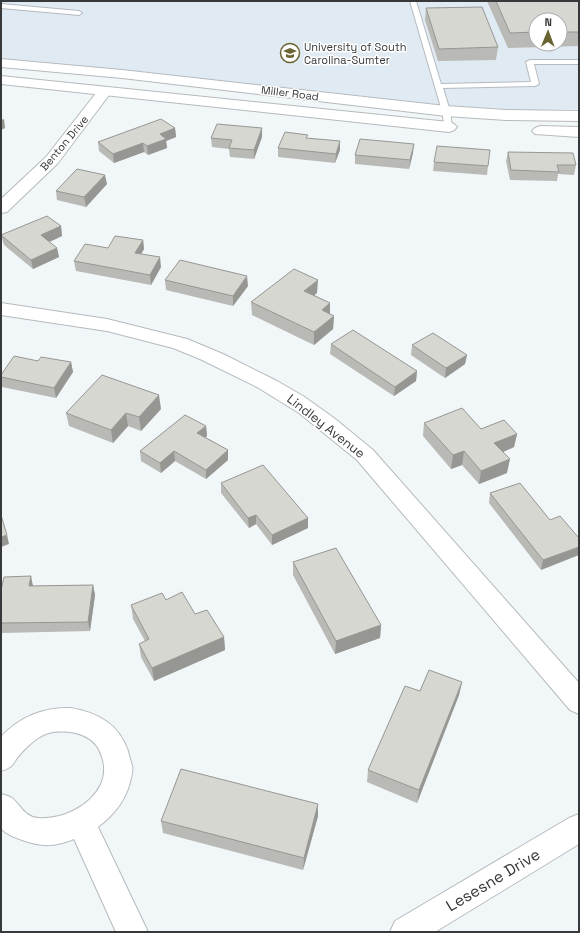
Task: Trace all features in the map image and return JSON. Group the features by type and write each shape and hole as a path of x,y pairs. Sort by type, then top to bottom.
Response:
{"street":[{"name":"Miller Road","path":"1,63 122,74 446,111 506,116 579,116"},
{"name":"Miller Road","path":"1,80 464,128"},
{"name":"Benton Drive","path":"1,208 52,160 105,91"},
{"path":"525,131 579,132"},
{"name":"Lindley Avenue","path":"1,309 104,324 171,341 213,356 284,394 302,406 365,455 579,702"},
{"path":"1,758 8,747 19,736 31,728 60,720 74,720 87,723 99,729 108,738 115,750 118,762 118,776 114,790 95,814 81,823 56,831 41,832 26,828 13,821 1,807"},
{"path":"81,823 132,932"},
{"name":"Lesesne Drive","path":"406,932 579,828"}],"lane":[{"path":"413,1 446,111 448,127"},
{"path":"1,6 79,13"},
{"path":"438,86 535,84 530,62 579,62"}],"shaded area":[{"name":"University of South Carolina-Sumter","path":"1,1 579,1 579,109 526,110 444,105 1,61"}],"building":[{"path":"496,1 579,1 579,32 568,32 568,12 528,12 528,32 510,33"},
{"path":"482,7 498,47 439,49 426,8"},
{"path":"161,119 175,128 160,134 166,139 147,146 143,143 113,154 98,142"},
{"path":"217,124 262,128 254,150 229,148 232,140 211,138"},
{"path":"285,132 308,135 306,138 340,141 336,154 278,148"},
{"path":"360,139 414,144 410,160 355,155"},
{"path":"437,146 490,150 488,166 434,162"},
{"path":"508,152 573,153 576,165 557,165 559,172 511,170"},
{"path":"77,169 105,175 84,197 56,191"},
{"path":"47,216 61,226 41,235 57,248 31,260 1,235"},
{"path":"115,236 143,240 135,253 160,257 150,275 74,261 85,244 108,248"},
{"path":"180,260 247,276 233,296 165,280"},
{"path":"294,269 318,280 304,291 330,303 322,310 334,316 314,332 251,302"},
{"path":"353,330 417,371 395,387 331,344"},
{"path":"433,333 467,355 446,368 412,345"},
{"path":"14,356 38,361 41,357 71,362 54,388 1,377"},
{"path":"102,375 159,395 139,417 126,413 111,430 66,413"},
{"path":"462,408 481,429 504,420 517,434 494,443 510,459 481,471 464,451 453,455 424,423"},
{"path":"185,415 206,426 197,433 228,450 206,470 174,451 160,463 140,451"},
{"path":"263,465 308,518 272,535 256,515 248,518 221,483"},
{"path":"520,483 550,520 560,516 579,538 579,547 543,560 490,493"},
{"path":"1,515 7,535 1,537"},
{"path":"336,548 381,625 336,641 293,562"},
{"path":"31,576 29,586 93,585 88,622 1,623 1,590 4,577"},
{"path":"182,592 195,614 207,610 224,637 152,668 139,644 149,639 131,605 162,593 166,600"},
{"path":"429,670 462,682 419,790 368,770 405,686 420,691"},
{"path":"181,769 318,804 304,858 161,821"}],"place":[{"name":"University of South Carolina-Sumter","path":"290,53"}]}
